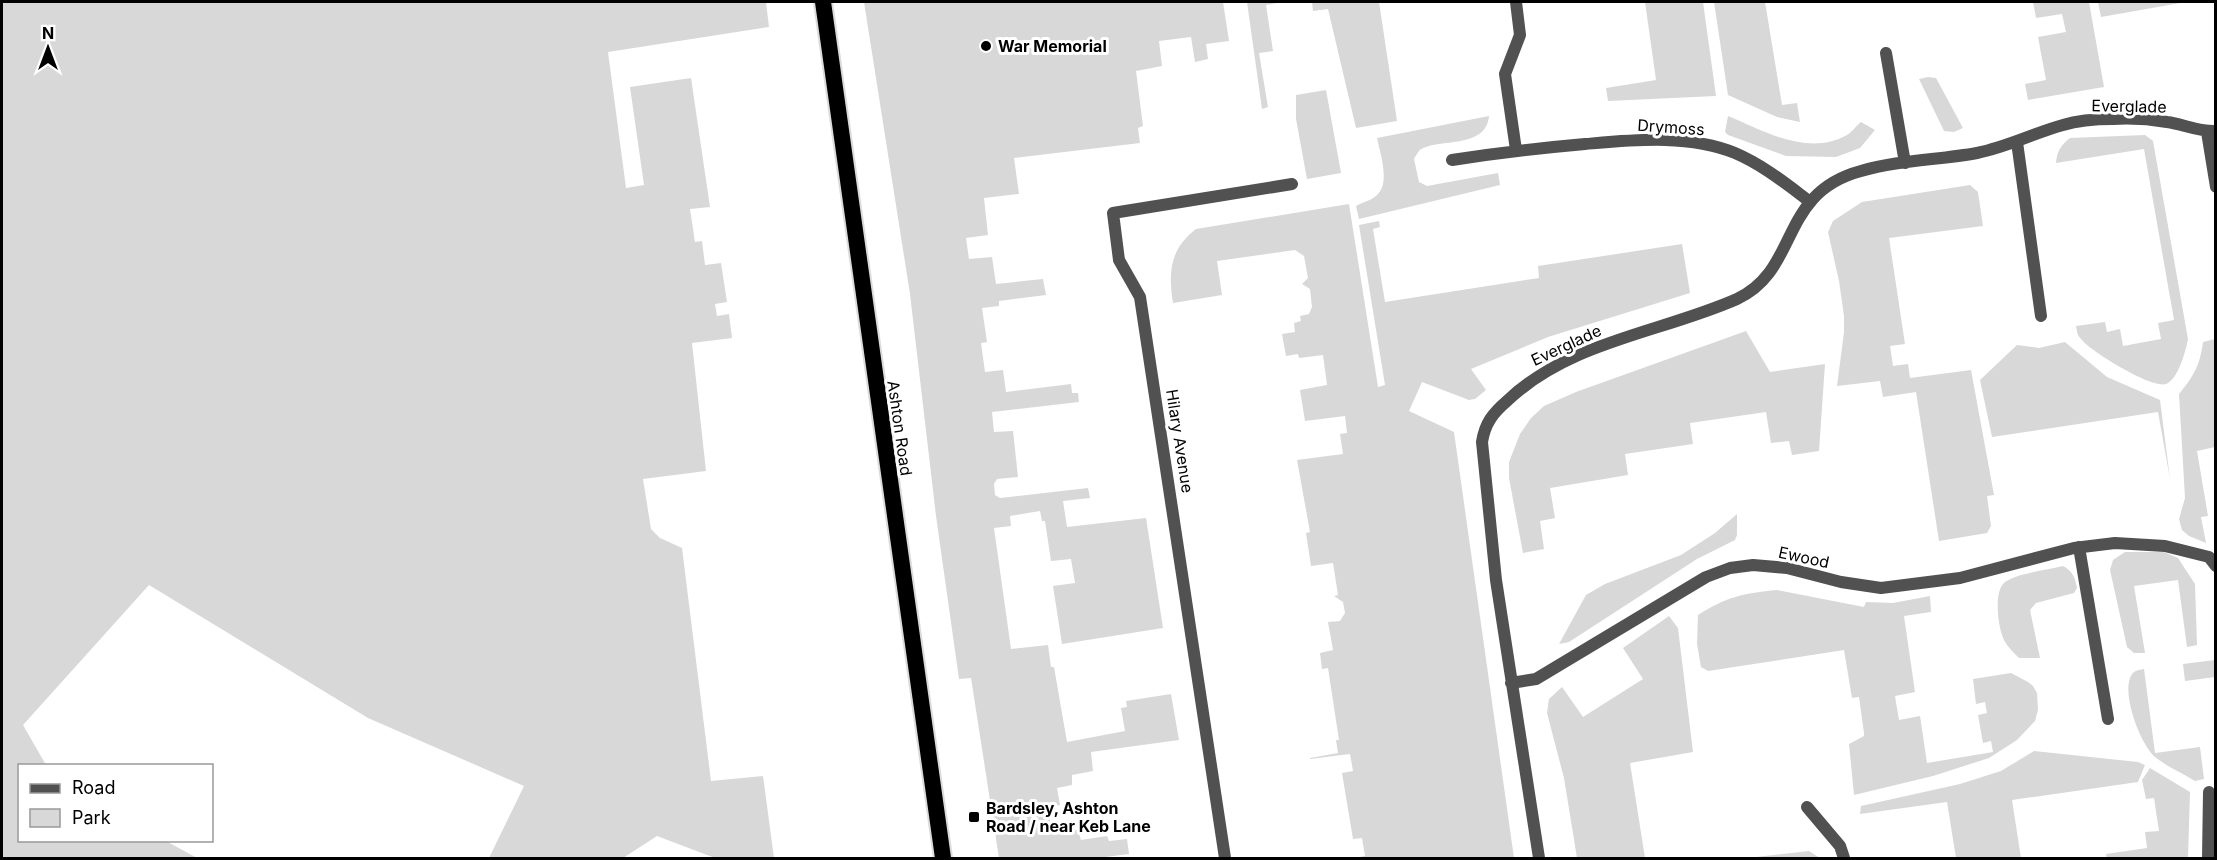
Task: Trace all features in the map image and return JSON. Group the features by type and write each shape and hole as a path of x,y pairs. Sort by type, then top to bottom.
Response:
{"highway":[{"name":"Ashton Road","path":"823,2 943,858"}],"street":[{"path":"1516,2 1520,35 1505,74 1516,150"},
{"path":"1886,53 1905,163"},
{"name":"Everglade","path":"1539,858 1496,580 1482,442 1484,429 1492,415 1522,386 1549,368 1606,343 1703,312 1757,288 1768,277 1789,234 1809,201 1827,185 1861,170 1979,153 2063,125 2097,120 2168,122 2211,131 2216,187"},
{"name":"Drymoss","path":"1452,160 1516,150 1623,141 1701,144 1733,152 1758,164 1809,201"},
{"path":"2017,142 2041,316"},
{"name":"Hilary Avenue","path":"1225,858 1140,297 1119,260 1113,213 1292,184"},
{"name":"Ewood","path":"1511,683 1536,680 1706,577 1730,568 1753,565 1787,568 1841,582 1881,588 1960,578 2079,547 2115,543 2165,546 2209,557 2216,566"},
{"path":"2079,547 2108,719"},
{"path":"2208,858 2210,792"},
{"path":"1807,807 1840,846 1844,858"}],"green space":[{"path":"2,2 766,2 769,27 608,52 626,188 644,185 630,87 691,78 710,207 690,209 695,242 702,241 705,265 721,263 727,302 715,304 717,316 729,314 732,338 692,343 706,471 643,479 651,529 660,538 682,548 711,781 763,776 774,858 715,858 657,836 623,858 489,858 524,786 368,718 149,585 23,725 45,764 18,764 18,842 168,842 197,858 2,858"},
{"path":"864,2 1223,2 1229,41 1206,44 1208,59 1195,62 1191,37 1159,41 1162,66 1136,71 1143,126 1138,128 1140,143 1014,158 1019,194 984,198 988,235 966,238 969,259 992,257 996,284 1043,279 1046,295 999,301 999,306 982,308 987,342 981,343 985,372 1003,370 1006,392 1071,384 1072,393 1078,393 1079,402 992,412 994,432 1013,431 1018,477 997,479 994,484 995,495 1000,498 1088,488 1090,498 1063,501 1067,527 1146,518 1163,628 1062,644 1053,586 1075,583 1071,559 1051,561 1045,521 1042,521 1040,511 1010,516 1011,526 994,528 1011,649 1048,645 1067,742 1125,731 1121,708 1127,707 1126,701 1171,694 1179,740 1091,752 1093,771 1072,775 1072,785 1057,788 1060,805 1048,807 1052,834 1078,830 1081,840 1107,836 1109,841 1127,839 1129,854 1097,858 999,858 971,678 959,679 936,516 910,294"},
{"path":"1247,2 1283,2 1266,5 1273,51 1259,53 1268,107 1262,109"},
{"path":"1312,2 1379,2 1397,121 1356,128 1328,9 1313,11"},
{"path":"1645,2 1703,2 1716,96 1608,101 1606,88 1656,80"},
{"path":"1714,2 1765,2 1782,105 1797,103 1800,122 1777,117 1728,95"},
{"path":"2033,2 2089,2 2104,87 2028,100 2025,84 2046,80 2038,37 2066,32 2062,14 2036,18"},
{"path":"2098,2 2186,2 2101,17"},
{"path":"1936,78 1963,128 1954,132 1944,131 1919,79"},
{"path":"1326,90 1341,173 1307,179 1296,119 1296,95"},
{"path":"1489,116 1486,127 1479,134 1469,139 1426,147 1419,151 1414,159 1419,182 1427,186 1498,173 1500,185 1359,219 1356,206 1376,196 1382,188 1384,175 1377,138"},
{"path":"1728,116 1771,134 1802,143 1832,141 1847,135 1861,122 1875,130 1860,148 1836,157 1786,156 1728,135 1725,132"},
{"path":"2145,135 2153,141 2188,339 2178,371 2166,384 2148,381 2108,360 2081,339 2076,326 2105,322 2107,332 2120,329 2123,346 2161,339 2158,323 2174,320 2144,149 2056,163 2060,149 2070,138"},
{"path":"1970,185 1978,192 1983,226 1889,238 1905,344 1890,346 1893,366 1908,364 1910,378 1971,370 1994,495 1987,496 1991,526 1987,533 1939,541 1916,392 1883,397 1880,381 1837,386 1844,316 1828,232 1833,221 1862,202"},
{"path":"1349,204 1378,387 1385,385 1359,225 1379,221 1380,227 1373,229 1385,302 1539,278 1538,266 1682,244 1690,293 1548,337 1471,369 1486,390 1475,399 1469,400 1422,382 1409,411 1454,432 1514,858 1354,858 1365,856 1362,838 1353,839 1342,773 1353,771 1350,754 1310,759 1338,753 1336,740 1339,740 1328,668 1322,669 1320,653 1333,650 1328,622 1340,621 1345,613 1343,602 1334,596 1338,595 1333,563 1311,566 1306,533 1310,532 1297,460 1343,454 1340,434 1347,433 1345,416 1305,421 1300,390 1327,385 1323,355 1299,358 1298,354 1286,356 1282,334 1295,332 1294,323 1301,321 1300,316 1309,314 1312,307 1310,289 1302,284 1308,278 1304,256 1295,250 1217,261 1222,295 1173,303 1171,271 1173,262 1181,245 1196,229"},
{"path":"1746,331 1770,372 1825,364 1819,451 1792,455 1789,441 1771,443 1766,412 1690,423 1693,444 1625,454 1628,475 1550,488 1555,518 1540,521 1544,549 1523,553 1509,478 1509,462 1520,434 1531,418 1544,406 1576,392"},
{"path":"2215,339 2215,447 2197,451 2208,516 2201,517 2206,543 2189,536 2182,530 2179,519 2185,498 2179,394 2196,370 2203,342"},
{"path":"2065,342 2107,377 2160,400 2170,479 2158,412 1992,437 1980,380 2017,345 2039,348"},
{"path":"1737,514 1735,540 1697,559 1569,642 1559,644 1586,595 1605,584 1681,555 1715,533"},
{"path":"2125,552 2164,552 2178,558 2195,584 2197,645 2187,647 2178,580 2134,586 2145,653 2134,653 2127,647 2110,570 2113,560"},
{"path":"2063,566 2073,575 2077,588 2074,593 2036,603 2030,610 2040,658 2019,658 2005,642 2000,627 1998,601 2001,587 2005,582 2017,576"},
{"path":"1777,590 1864,607 1866,602 1893,603 1930,596 1931,612 1904,616 1915,692 1895,696 1899,720 1920,716 1927,763 1993,752 1991,741 1983,743 1978,715 1987,713 1985,702 1976,704 1973,679 2011,673 2028,682 2037,693 2038,710 2035,721 2017,740 1989,758 1933,776 1854,795 1849,744 1864,736 1864,733 1859,697 1852,698 1844,650 1708,671 1701,667 1697,644 1698,615 1736,597"},
{"path":"1669,616 1678,628 1693,752 1630,763 1645,858 1577,858 1564,778 1547,713 1549,699 1562,687 1583,717 1643,679 1623,648"},
{"path":"2215,660 2215,677 2185,681 2183,664"},
{"path":"2144,669 2155,753 2200,747 2204,779 2195,781 2164,763 2155,757 2143,741 2133,717 2128,692 2132,674"},
{"path":"2034,751 2138,762 2145,765 2138,782 2012,800 2021,858 1956,858 1947,802 1860,814 1861,806 1960,784 2001,771"},
{"path":"2150,768 2190,792 2188,858 2107,858 2106,854 2147,848 2145,832 2159,831 2154,798 2146,799 2142,780"},
{"path":"1809,851 1820,858 1747,858"}],"place":[{"name":"War Memorial","path":"986,46"},
{"name":"Bardsley, Ashton Road / near Keb Lane","path":"974,817"}]}
